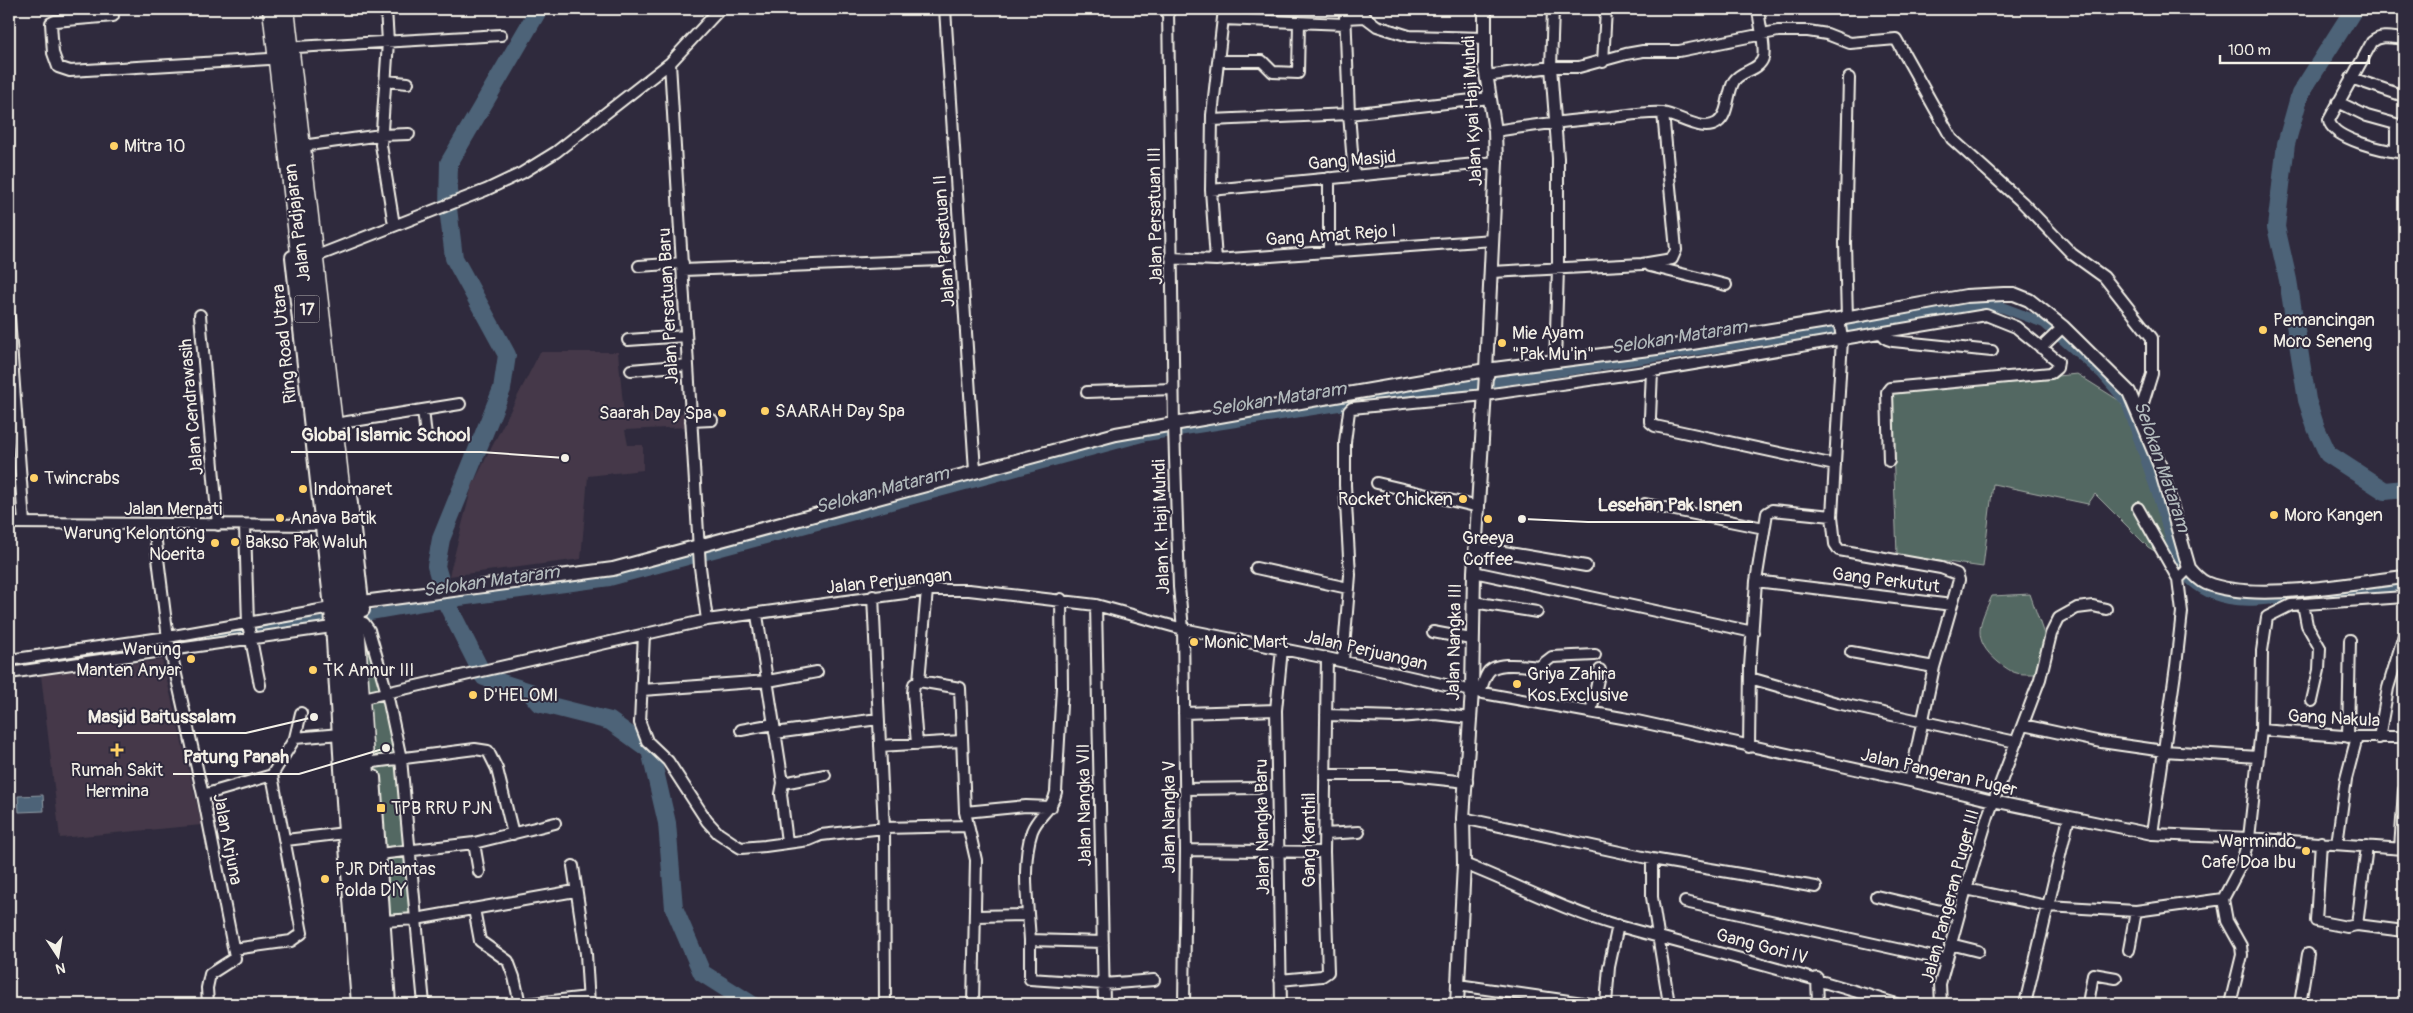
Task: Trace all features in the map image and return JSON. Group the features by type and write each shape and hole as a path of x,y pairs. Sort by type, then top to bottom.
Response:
{"highway":[{"name":"Jalan Padjajaran","path":"272,9 333,529 342,555 382,966 380,1004"},
{"name":"Jalan Padjajaran","path":"285,9 342,460 333,529"},
{"name":"Jalan Padjajaran","path":"348,615 347,778 367,1004"}],"street":[{"name":"Ring Road Utara","path":"264,9 269,59 333,529 348,615 368,697 383,921 382,966 390,1004"},
{"name":"Ring Road Utara","path":"294,9 297,48 342,423 348,615 340,734 347,778 345,833 358,1004"},
{"path":"386,9 388,42 381,135 394,226"},
{"path":"322,254 486,190 522,173 556,152 670,63 720,9"},
{"name":"Jalan Persatuan II","path":"945,9 975,471"},
{"name":"Jalan Persatuan III","path":"1168,9 1174,430"},
{"name":"Jalan Kyai Haji Muhdi","path":"1485,9 1486,76 1494,131 1496,162 1492,272"},
{"path":"1553,9 1551,67 1558,158 1558,269 1555,362"},
{"path":"1603,62 1606,9"},
{"path":"1494,131 1555,122 1663,113 1701,125 1709,126 1718,123 1723,116 1733,83 1739,75 1758,66 1762,60 1758,9"},
{"path":"1216,260 1211,190 1212,120 1223,14 1298,22 1365,17 1377,26 1409,36 1485,38"},
{"path":"113,16 55,21 51,23 53,53 58,67 70,71 269,59"},
{"path":"1345,17 1354,176"},
{"path":"1218,61 1262,61 1273,72 1298,73 1298,22"},
{"path":"1486,76 1551,67 1579,67 1603,62 1626,54 1643,51 1679,51 1778,31 1808,31 1827,34 1850,43 1896,39 1952,139 2023,203 2072,254 2104,277 2152,338 2152,374 2139,416"},
{"path":"297,48 501,35"},
{"path":"2338,102 2367,116 2396,124 2400,153 2364,144 2332,128 2329,120 2338,102 2352,78 2377,38 2404,39"},
{"name":"Jalan Persatuan Baru","path":"670,63 700,567 707,620"},
{"path":"1850,78 1842,338 1832,516 1834,544 1839,550 1941,568 1958,574 1959,580 1952,605"},
{"path":"2352,78 2404,96"},
{"path":"385,81 408,83"},
{"path":"1212,120 1349,114 1490,98"},
{"path":"1492,272 1642,264 1672,259 1676,250 1663,113"},
{"path":"309,145 381,135 409,134"},
{"name":"Gang Masjid","path":"1211,190 1496,162"},
{"path":"1329,178 1329,252"},
{"name":"Gang Amat Rejo I","path":"1171,258 1216,260 1493,240"},
{"path":"639,266 941,260"},
{"path":"1642,264 1726,284"},
{"name":"Jalan Nangka III","path":"1457,1004 1470,718 1476,692 1472,639 1474,572 1492,272"},
{"path":"9,673 169,643 348,615 613,569 699,549 975,471 1116,434 1174,430 1486,372 1842,320 1966,296 2009,294 2029,300 2062,328 2129,392 2160,466 2184,574 2182,612 2152,834"},
{"name":"Jalan Cendrawasih","path":"200,315 218,525"},
{"path":"1342,661 1349,606 1350,568 1346,513 1345,451 1350,409 1485,394 1652,371 1986,315 2016,327 2044,345 2058,361 2057,368 2051,373 1889,389 1887,395 1890,461"},
{"path":"9,317 24,523"},
{"path":"2044,345 2062,328"},
{"path":"1881,333 1887,339 1893,341 1992,351"},
{"path":"628,340 686,336"},
{"path":"631,370 688,365"},
{"path":"1652,371 1650,422 1655,426 1835,465"},
{"path":"1087,392 1173,389"},
{"path":"342,423 460,404"},
{"path":"423,410 426,436"},
{"path":"691,421 712,420"},
{"name":"Jalan K. Haji Muhdi","path":"1174,430 1179,587 1183,629"},
{"path":"1377,483 1479,506"},
{"path":"1644,504 1764,528"},
{"path":"2138,508 2184,574 2196,576 2208,584 2237,591 2290,598 2303,604 2404,597"},
{"path":"1750,747 1750,678 1756,581 1766,513 1772,510 1832,516"},
{"name":"Jalan Merpati","path":"9,523 154,526 218,525 333,529"},
{"name":"Jalan Arjuna","path":"154,526 169,643 203,795 234,949"},
{"path":"245,526 250,631 260,686"},
{"path":"1475,547 1586,566"},
{"path":"1256,568 1348,588"},
{"path":"1474,572 1753,632"},
{"path":"2230,1004 2242,955 2241,946 2227,921 2223,899 2240,865 2249,838 2261,730 2262,651 2267,617 2290,598 2404,577"},
{"name":"Gang Perkutut","path":"1756,581 1952,605 1934,666 1910,781"},
{"path":"917,744 913,686 919,681 928,590"},
{"name":"Jalan Perjuangan","path":"368,697 707,620 758,615 873,596 928,590 969,590 1061,599 1096,605 1183,629 1342,661 1476,692"},
{"path":"873,596 884,828 885,1004"},
{"path":"1061,599 1062,687 1056,792 1051,807 1037,820 1027,848 1031,980 1104,984 1154,980"},
{"path":"1473,602 1537,612"},
{"path":"2303,604 2307,625 2320,648 2319,670 2312,701"},
{"name":"Jalan Nangka VII","path":"1096,605 1104,1004"},
{"name":"Jalan Pangeran Puger III","path":"1941,1004 1940,984 1958,915 1993,801 2040,679 2051,634 2059,618 2076,608 2093,606 2106,609"},
{"path":"250,631 348,615 369,630 387,693 401,759 424,1004"},
{"path":"758,615 783,783 781,794 787,842"},
{"name":"Jalan Nangka V","path":"1183,629 1186,850 1184,1004"},
{"path":"1433,632 1472,639"},
{"path":"644,634 640,723 647,742 668,761 707,821 718,833 741,848 809,840 820,835 884,828 968,826"},
{"path":"2379,738 2388,688 2404,635"},
{"path":"2337,844 2353,737 2350,640"},
{"path":"9,660 169,643"},
{"name":"Jalan Nangka Baru","path":"1281,1004 1276,710 1282,649"},
{"path":"1851,652 1934,666"},
{"path":"1476,692 1487,673 1494,667 1509,664 1539,667 1552,657 1595,655"},
{"name":"Gang Kanthil","path":"1280,980 1322,976 1328,972 1324,852 1326,658"},
{"path":"1591,712 1600,670"},
{"path":"642,690 768,681 816,672"},
{"path":"1750,678 1837,703 2016,742"},
{"path":"919,681 960,688 965,812 976,860 973,1004"},
{"name":"Jalan Pangeran Puger","path":"1476,692 1591,712 1910,781 1993,801 2152,834 2321,842 2402,849"},
{"path":"1184,713 1276,710"},
{"path":"203,795 272,775 295,738 301,713"},
{"path":"1326,715 1398,717 1436,714 1470,718"},
{"path":"741,730 775,729 878,719"},
{"path":"2023,725 2101,742 2164,751 2258,757"},
{"name":"Gang Nakula","path":"2261,730 2353,737 2404,737"},
{"path":"295,738 340,734"},
{"path":"880,746 961,741"},
{"path":"373,762 475,749 488,751 497,770 513,834"},
{"path":"208,1004 207,988 210,974 235,958 234,949 291,941 302,933 286,840 272,775"},
{"path":"783,783 825,775"},
{"path":"1325,775 1401,775 1467,782"},
{"path":"1185,789 1258,788"},
{"path":"2402,849 2404,790"},
{"path":"965,812 1026,806 1051,807"},
{"path":"2025,1004 2069,817"},
{"path":"1464,818 1652,859 1816,887"},
{"path":"379,854 474,843 556,823"},
{"path":"1324,834 1359,832"},
{"path":"286,840 345,833"},
{"path":"2321,842 2316,921 2404,931"},
{"path":"474,843 479,872"},
{"path":"2357,925 2367,846"},
{"path":"1186,850 1324,852"},
{"path":"1652,859 1652,897 1669,1004"},
{"path":"1464,864 1530,894 1618,925 1609,967 1606,1004"},
{"path":"526,1004 589,1001 586,954 575,891 573,866"},
{"path":"1966,889 2047,906 2136,911 2223,899"},
{"path":"383,921 416,919 575,891"},
{"path":"1876,896 1958,915"},
{"path":"1685,902 1946,960"},
{"path":"474,909 480,941 510,964 520,1004"},
{"path":"2129,950 2136,911"},
{"path":"976,916 1028,915"},
{"name":"Gang Gori IV","path":"1618,925 1818,978 1896,1004"},
{"path":"1030,940 1103,942"},
{"path":"1950,944 1978,951"},
{"path":"2300,1004 2308,954"},
{"path":"2088,1004 2093,974 2116,978"},
{"path":"1818,978 1818,1004"},
{"path":"1458,985 1590,1004"}],"shaded area":[{"path":"540,352 618,352 624,414 685,413 687,427 625,430 628,445 643,445 643,470 588,476 581,559 449,576 472,486"},
{"name":"Rumah Sakit Hermina","path":"162,660 202,825 60,838 41,675"}],"green space":[{"path":"2077,374 2120,401 2130,419 2174,563 2148,547 2095,494 2088,504 1993,484 1983,567 1897,555 1891,393"},
{"path":"2030,594 2047,643 2037,674 2016,673 1998,662 1989,654 1984,646 1980,631 1981,623 1992,596"},
{"path":"364,623 401,759 416,919 383,921"}],"water":[{"path":"43,795 44,811 19,812 18,796"}],"waterway":[{"path":"539,9 449,163 448,208 454,258 507,355 502,389 441,539 436,566 447,604 484,677 530,692 539,703 610,721 650,750 667,823 674,908 702,973 751,1004"},
{"path":"2354,9 2300,94 2286,144 2276,227 2288,280 2307,400 2316,428 2328,454 2385,491 2404,489"},
{"name":"Selokan Mataram","path":"353,618 422,606 610,581 1146,436 1989,305 2004,308 2044,323 2102,374 2126,402 2157,494 2179,568 2192,582 2220,597 2235,600 2251,601 2301,596"},
{"name":"Selokan Mataram","path":"2333,592 2404,585"},
{"name":"Selokan Mataram","path":"9,666 338,620"}],"place":[{"name":"Mitra 10","path":"114,146"},
{"name":"Pemancingan Moro Seneng","path":"2263,330"},
{"name":"Mie Ayam \"Pak Mu'in\"","path":"1502,343"},
{"name":"SAARAH Day Spa","path":"765,411"},
{"name":"Saarah Day Spa","path":"722,413"},
{"name":"Global Islamic School","path":"565,458"},
{"name":"Twincrabs","path":"34,478"},
{"name":"Indomaret","path":"303,489"},
{"name":"Rocket Chicken","path":"1463,499"},
{"name":"Moro Kangen","path":"2274,515"},
{"name":"Anava Batik","path":"280,518"},
{"name":"Greeya Coffee","path":"1488,519"},
{"name":"Lesehan Pak Isnen","path":"1522,519"},
{"name":"Bakso Pak Waluh","path":"235,542"},
{"name":"Warung Kelontong Noerita","path":"215,543"},
{"name":"Monic Mart","path":"1194,642"},
{"name":"Warung Manten Anyar","path":"191,659"},
{"name":"TK Annur III","path":"313,670"},
{"name":"Griya Zahira Kos Exclusive","path":"1517,684"},
{"name":"D'HELOMI","path":"473,695"},
{"name":"Masjid Baitussalam","path":"314,717"},
{"name":"Patung Panah","path":"386,748"},
{"name":"Rumah Sakit Hermina","path":"117,750"},
{"name":"TPB RRU PJN","path":"381,808"},
{"name":"Warmindo Cafe Doa Ibu","path":"2306,851"},
{"name":"PJR Ditlantas Polda DIY","path":"325,879"}]}
